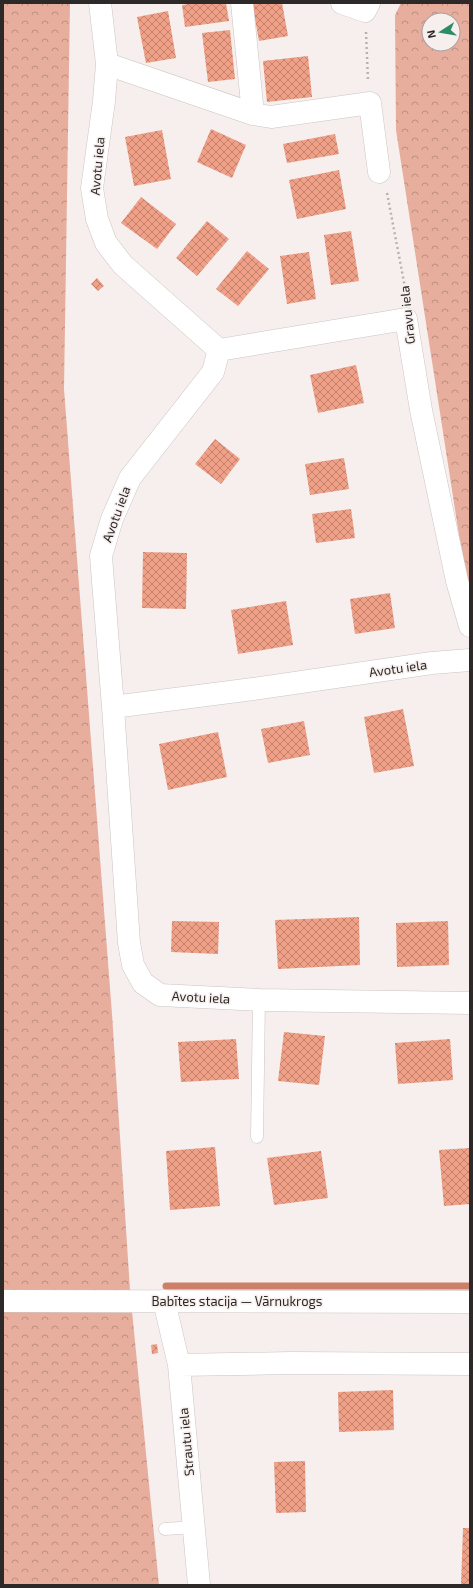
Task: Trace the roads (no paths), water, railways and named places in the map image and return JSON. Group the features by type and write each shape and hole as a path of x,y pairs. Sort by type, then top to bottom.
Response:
{"street":[{"name":"Avotu iela","path":"100,3 107,64 92,188 97,219 106,243 123,265 219,350 213,372 130,478 112,519 101,556 129,943 133,964 143,983 160,995 259,1000 470,1003"},
{"path":"242,3 253,114"},
{"path":"342,3 367,7"},
{"path":"107,64 253,114 271,117 370,103 379,172"},
{"name":"Gravu iela","path":"219,350 406,319 421,410 457,581 470,626"},
{"name":"Avotu iela","path":"113,707 432,663 470,660"},
{"name":"Babītes stacija — Vārnukrogs","path":"3,1301 470,1302"},
{"name":"Strautu iela","path":"164,1301 179,1365 200,1585"},
{"path":"179,1365 291,1363 470,1364"}],"lane":[{"path":"257,1137 259,1000"},
{"path":"166,1530 194,1527"}],"waterway":[{"path":"166,1286 470,1286"}]}
